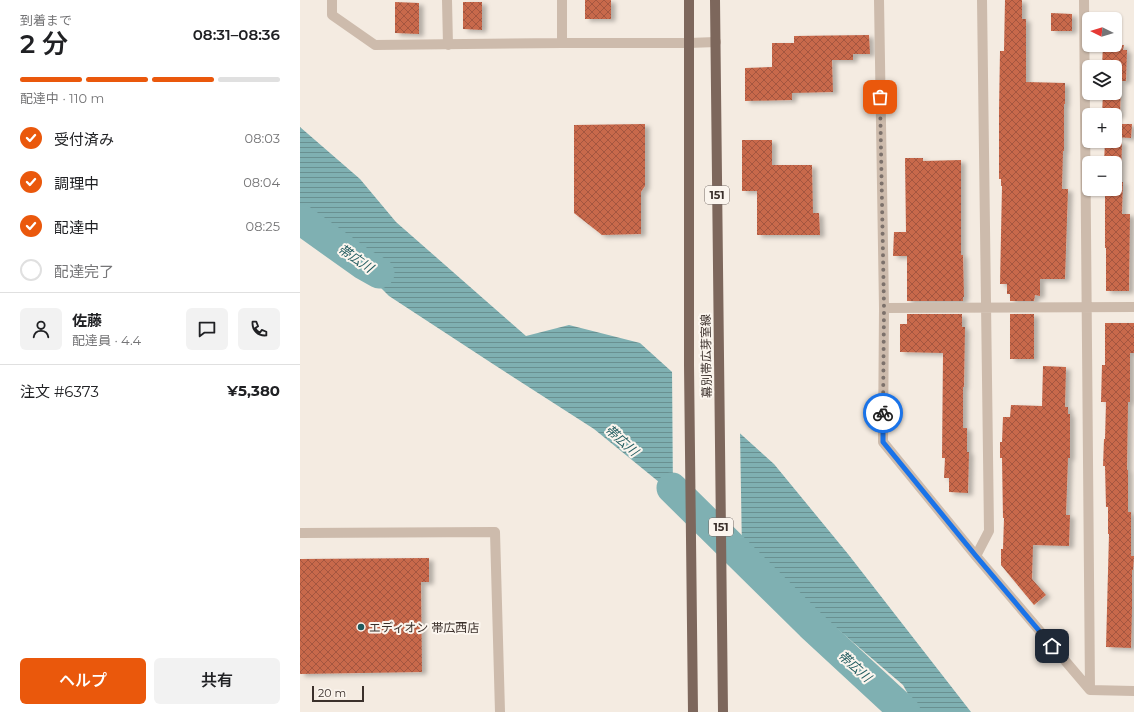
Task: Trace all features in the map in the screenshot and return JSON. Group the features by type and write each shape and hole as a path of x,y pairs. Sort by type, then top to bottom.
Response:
{"main road":[{"name":"幕別帯広芽室線","path":"689,0 690,365 694,712"},
{"name":"幕別帯広芽室線","path":"715,0 723,712"}],"street":[{"path":"332,0 332,15 375,45 716,42"},
{"path":"447,0 448,45"},
{"path":"562,0 562,43"},
{"path":"879,0 884,308 883,442 976,556 1090,690 1134,691"},
{"path":"976,556 989,531 982,0"},
{"path":"1084,0 1090,690"},
{"path":"884,308 1134,307"},
{"path":"300,533 495,532 500,712"}],"water":[{"path":"300,127 360,179 396,222 526,336 569,325 640,343 774,464 848,554 971,712 918,712 903,685 806,602 594,429 389,296 300,207"}],"pier":[{"path":"672,369 740,431 742,552 673,496"}],"building":[{"path":"585,0 611,0 611,19 585,19"},
{"path":"1005,0 1022,0 1022,19 1026,19 1026,82 1065,83 1062,189 1068,189 1065,279 1040,279 1040,296 1035,295 1034,301 1010,301 1010,294 1007,294 1007,284 1000,284 1002,186 1001,179 999,179 1000,51 1004,51"},
{"path":"395,2 419,3 419,34 395,33"},
{"path":"463,2 482,2 482,30 463,29"},
{"path":"1051,13 1072,14 1072,31 1051,31"},
{"path":"869,35 870,54 853,54 853,60 832,60 833,92 792,93 792,100 745,101 745,68 772,67 772,43 794,43 794,36"},
{"path":"1122,45 1124,45 1123,50 1127,50 1126,81 1122,81 1122,60 1102,60 1103,52 1122,52"},
{"path":"1103,100 1120,100 1120,108 1102,108"},
{"path":"645,124 645,186 641,192 641,234 602,235 574,213 574,125"},
{"path":"1122,124 1132,124 1131,138 1122,137"},
{"path":"742,140 772,140 772,165 812,165 813,213 819,213 820,235 757,235 757,191 742,191"},
{"path":"1105,148 1122,148 1122,156 1104,156"},
{"path":"905,158 923,158 923,161 961,160 961,255 963,255 963,301 907,301 907,256 893,256 894,232 906,232"},
{"path":"1123,182 1122,214 1130,214 1129,291 1106,291 1105,196 1122,196"},
{"path":"907,314 962,314 962,327 965,327 963,428 967,428 967,452 969,452 968,493 949,492 949,478 944,478 945,458 942,458 943,353 900,352 900,324 907,324"},
{"path":"1010,314 1034,314 1034,359 1010,359"},
{"path":"1105,323 1134,323 1134,353 1130,353 1130,402 1128,402 1127,470 1128,512 1131,512 1131,556 1134,556 1132,570 1131,648 1106,647 1109,534 1108,507 1106,507 1105,466 1103,466 1106,402 1101,402 1102,365 1105,365"},
{"path":"1043,366 1066,367 1065,407 1068,407 1068,414 1070,414 1070,458 1068,458 1066,515 1070,515 1069,546 1033,545 1032,579 1046,595 1034,605 1001,565 1004,518 1000,442 1002,442 1003,417 1010,417 1011,405 1042,406"},
{"name":"エディオン 帯広西店","path":"429,558 429,582 421,582 422,672 300,674 300,559"}],"waterway":[{"name":"帯広川","path":"300,219 363,264 379,273"},
{"name":"帯広川","path":"672,488 811,625 905,712"}],"way so far":[{"path":"880,97 884,308 883,413"}],"place":[{"name":"エディオン 帯広西店","path":"361,627"}],"route":[{"path":"883,413 883,442 1052,646"}]}
